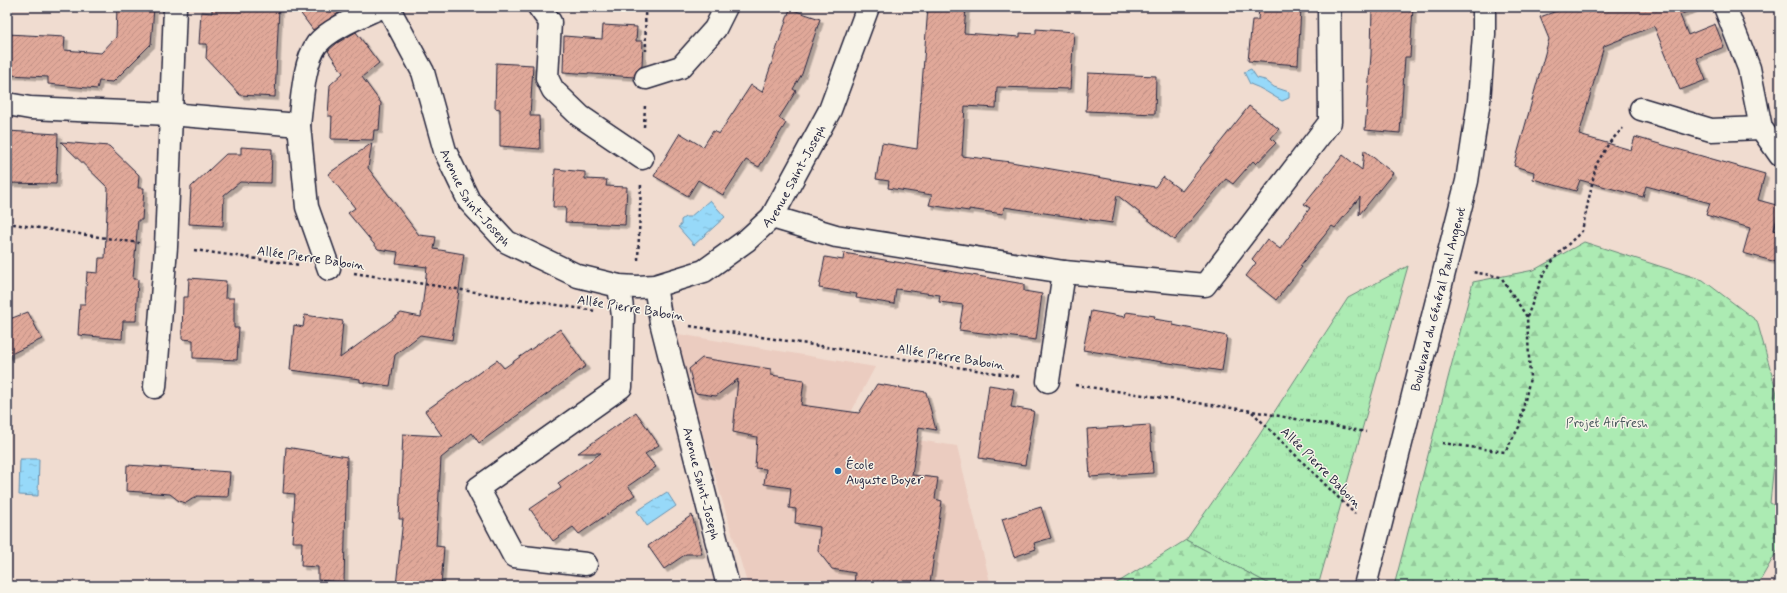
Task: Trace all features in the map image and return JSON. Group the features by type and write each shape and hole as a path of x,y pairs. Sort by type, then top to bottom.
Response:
{"street":[{"path":"154,387 166,247 175,7"},
{"path":"329,269 307,207 299,125 308,64 317,44 338,28 381,7"},
{"name":"Avenue Saint-Joseph","path":"388,7 423,72 445,151 470,201 507,242 578,276 619,286 655,286 704,271 747,240 772,217 830,110 868,7"},
{"path":"539,7 550,22 547,78 553,90 580,116 642,158"},
{"path":"646,78 681,66 715,29 726,7"},
{"path":"772,217 836,236 1064,272 1205,285 1330,122 1329,7"},
{"name":"Boulevard du Général Paul Angenot","path":"1365,586 1468,181 1479,101 1484,34 1484,7"},
{"path":"1725,7 1749,68 1761,128 1780,155"},
{"path":"7,104 30,108 170,114 299,125"},
{"path":"1641,109 1711,130 1761,128"},
{"path":"1048,381 1064,272"},
{"path":"586,564 514,556 478,488 621,387 623,316 619,286"},
{"name":"Avenue Saint-Joseph","path":"655,286 662,322 728,586"}],"path":[{"path":"1442,443 1505,452 1518,427 1530,378 1527,318 1544,273 1557,255 1582,231 1596,165 1609,143 1641,109"},
{"name":"Allée Pierre Baboin","path":"7,224 329,269 623,316"},
{"path":"1446,267 1501,277 1527,318"},
{"name":"Allée Pierre Baboin","path":"662,322 1252,411 1366,432"},
{"name":"Allée Pierre Baboin","path":"1252,411 1378,537"}],"shaded area":[{"name":"École Auguste Boyer","path":"672,333 875,367 848,418 859,431 957,446 991,586 748,586"}],"green space":[{"name":"Projet Airfresh","path":"1584,242 1703,280 1757,321 1780,404 1770,503 1780,508 1780,546 1757,586 1394,586 1473,282 1534,270"},
{"path":"1408,266 1318,586 1273,586 1186,540 1258,437 1348,298"},
{"path":"1186,540 1273,586 1112,586"}],"water":[{"path":"1251,69 1257,78 1265,80 1274,87 1289,92 1289,98 1282,101 1250,84 1244,72"},
{"path":"710,200 725,217 694,245 678,227 681,225 681,220 685,217 690,217"},
{"path":"20,459 39,459 38,496 19,495"},
{"path":"667,492 676,506 647,526 637,511"}],"building":[{"path":"117,7 154,8 151,44 113,82 99,81 97,89 48,84 48,77 10,75 10,64 7,64 7,34 65,37 64,50 101,53 116,37"},
{"path":"212,7 279,7 275,97 240,95 206,58 207,44 199,44 201,12 212,13"},
{"path":"296,7 337,7 340,12 313,30"},
{"path":"928,7 966,7 964,33 1020,37 1020,33 1036,34 1036,29 1074,32 1070,89 997,87 996,108 965,106 962,156 1011,162 1155,187 1163,177 1182,191 1249,106 1279,129 1271,138 1276,143 1256,164 1253,161 1233,184 1226,179 1174,240 1117,195 1112,223 1004,207 1003,214 929,205 932,195 888,188 889,181 876,179 882,143 917,149"},
{"path":"1259,7 1301,7 1298,65 1248,61 1252,20 1258,20"},
{"path":"1372,7 1413,7 1410,57 1405,57 1400,133 1365,130 1371,55"},
{"path":"1568,7 1697,7 1680,15 1688,35 1715,24 1724,47 1697,58 1706,80 1680,90 1654,26 1604,46 1579,135 1631,150 1635,137 1765,174 1758,200 1780,206 1774,230 1780,232 1780,263 1743,253 1750,228 1706,215 1710,203 1646,186 1643,197 1580,180 1576,191 1533,179 1534,172 1514,166 1549,39 1540,17"},
{"path":"790,9 820,19 802,74 793,89 796,91 779,118 786,123 759,167 746,160 723,195 698,180 688,196 654,176 680,133 703,147 713,131 719,134 751,85 762,92"},
{"path":"603,25 637,27 636,41 643,41 642,66 637,70 634,77 563,72 564,36 602,39"},
{"path":"356,32 379,63 362,77 381,103 379,130 374,130 373,140 331,139 332,116 328,116 330,85 343,73 328,51 337,43"},
{"path":"496,63 533,65 530,116 539,116 540,149 500,146 500,109 495,108"},
{"path":"1088,73 1156,76 1155,114 1086,111"},
{"path":"7,131 58,134 56,184 7,183"},
{"path":"61,142 109,146 139,175 138,188 144,188 142,220 138,220 133,279 138,279 136,321 123,321 122,339 78,335 80,304 85,304 87,272 98,273 99,258 105,258 108,188"},
{"path":"372,143 368,168 419,235 436,237 434,249 464,254 452,340 420,335 395,355 390,386 360,382 360,379 290,370 294,325 303,327 305,315 343,321 340,358 401,313 421,317 427,267 396,263 398,252 378,249 348,213 355,208 328,174"},
{"path":"241,147 272,149 271,183 240,182 224,195 223,226 189,224 191,187 226,154 241,154"},
{"path":"1364,150 1393,173 1359,215 1360,197 1335,228 1332,226 1300,266 1302,267 1276,300 1246,276 1256,263 1252,259 1267,239 1280,249 1310,208 1304,204 1343,155 1362,170"},
{"path":"555,169 585,172 585,179 607,180 606,186 627,187 625,225 565,222 566,207 553,207"},
{"path":"844,253 1024,284 1024,291 1042,294 1036,340 959,330 963,305 939,302 940,295 896,289 894,304 856,298 857,294 819,288 825,257 843,260"},
{"path":"189,278 226,281 225,298 234,298 234,328 239,328 237,360 193,358 193,340 182,339 183,297 188,297"},
{"path":"1091,311 1125,317 1126,312 1155,316 1154,319 1173,322 1173,325 1227,336 1222,371 1083,350"},
{"path":"28,312 42,339 7,356 7,320"},
{"path":"560,329 586,366 479,443 472,433 441,458 436,546 444,547 441,586 396,586 403,519 399,519 403,434 442,436 425,411 497,360 504,368"},
{"path":"702,358 771,369 771,375 804,380 801,405 859,413 877,384 926,392 936,430 919,427 912,475 938,478 935,499 942,501 930,583 923,582 922,586 854,586 855,573 832,569 818,551 820,527 795,523 796,509 789,508 791,488 764,484 766,469 755,468 757,437 733,432 738,379 716,396 695,393 689,369"},
{"path":"989,385 1014,389 1011,407 1034,411 1025,465 979,458"},
{"path":"636,412 659,445 645,454 656,467 628,486 635,495 579,534 573,527 553,541 530,509 561,488 558,483 601,453 578,453"},
{"path":"1150,425 1153,473 1090,477 1087,429"},
{"path":"286,447 347,457 344,582 318,580 318,567 301,566 302,542 292,542 295,494 283,493"},
{"path":"127,465 230,472 228,497 197,496 186,503 179,501 170,494 126,491"},
{"path":"1041,507 1051,538 1034,543 1036,549 1014,557 1002,519"},
{"path":"692,515 702,554 686,554 664,569 648,546"}],"place":[{"name":"École Auguste Boyer","path":"838,471"}]}
